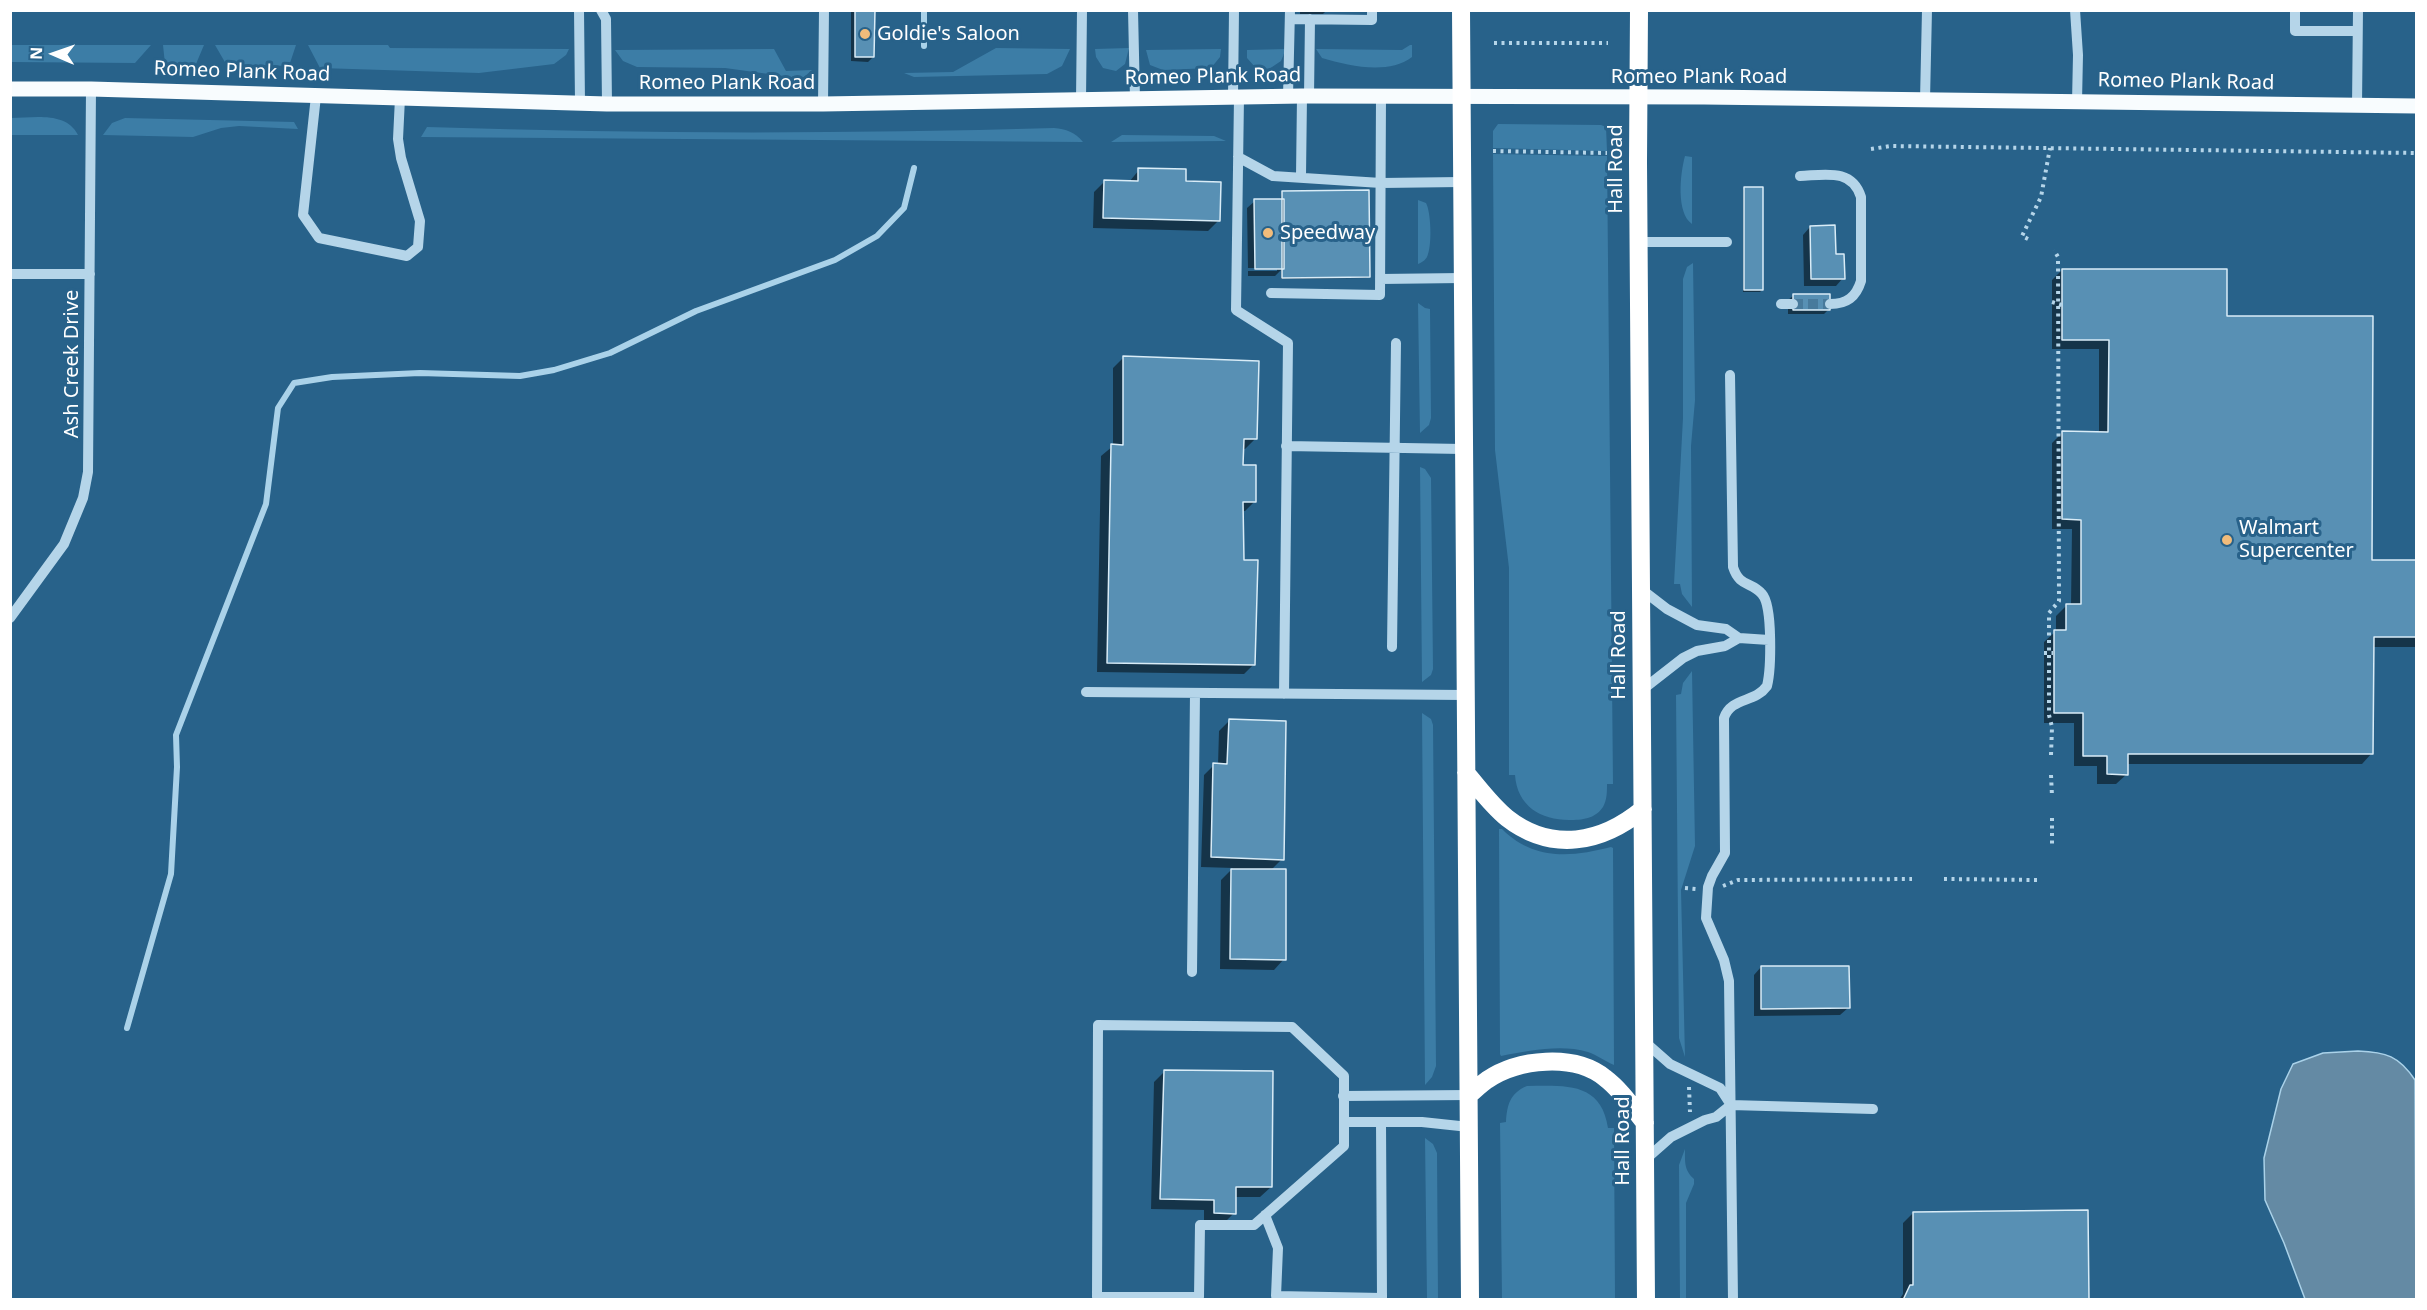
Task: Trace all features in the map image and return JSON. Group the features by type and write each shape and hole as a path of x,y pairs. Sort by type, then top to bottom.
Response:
{"highway":[{"path":"1461,10 1470,1299"},
{"name":"Hall Road","path":"1639,10 1638,242 1646,1299"},
{"path":"1466,773 1506,817 1526,830 1545,837 1573,839 1602,835 1616,829 1643,809"},
{"path":"1469,1095 1488,1080 1519,1066 1550,1063 1574,1064 1588,1068 1605,1078 1645,1123"}],"main road":[{"name":"Romeo Plank Road","path":"10,89 91,89 580,104 823,104 1300,96 1638,98 1704,96 2416,106"}],"street":[{"path":"579,10 580,104"},
{"path":"602,10 606,19 607,104"},
{"path":"823,104 824,10"},
{"path":"1081,100 1082,10"},
{"path":"1133,10 1135,99"},
{"path":"1234,10 1238,157 1236,310 1288,343 1284,694"},
{"path":"1300,176 1300,96 1290,15 1310,19 1372,20 1372,10"},
{"path":"1925,100 1927,10"},
{"path":"2075,10 2078,55 2077,102"},
{"path":"2295,10 2295,31 2356,31"},
{"path":"2356,106 2358,10"},
{"path":"1300,96 1310,19"},
{"name":"Ash Creek Drive","path":"10,618 64,544 83,498 88,472 91,89"},
{"path":"316,96 314,132 303,215 319,238 407,256 418,247 420,221 401,158 398,139 400,98"},
{"path":"1271,293 1380,295 1381,97"},
{"path":"1238,157 1273,176 1381,183 1461,182"},
{"path":"1800,176 1840,175 1850,179 1857,186 1861,197 1861,281 1858,291 1848,302 1830,304"},
{"path":"1638,242 1727,242"},
{"path":"10,274 90,274"},
{"path":"1380,279 1462,278"},
{"path":"1781,304 1792,304"},
{"path":"1392,647 1396,343"},
{"path":"1730,375 1733,567 1741,582 1757,590 1767,602 1769,640 1767,686 1756,696 1733,704 1724,718 1725,853 1708,887 1706,918 1724,960 1729,981 1733,1299"},
{"path":"1286,446 1463,449"},
{"path":"1641,589 1684,619 1704,626 1726,629 1739,638 1769,640"},
{"path":"1642,690 1683,658 1697,651 1725,646 1739,638"},
{"path":"1086,692 1465,695"},
{"path":"1192,972 1195,693"},
{"path":"1098,1025 1292,1027 1344,1076 1344,1122 1344,1146 1254,1225 1200,1225 1199,1297 1096,1297 1098,1025"},
{"path":"1645,1042 1670,1064 1720,1088 1731,1105"},
{"path":"1344,1096 1469,1095"},
{"path":"1646,1159 1671,1137 1716,1117 1731,1105 1873,1109"},
{"path":"1344,1122 1437,1123 1469,1127"},
{"path":"1265,1215 1278,1248 1276,1296 1382,1298 1381,1122"}],"path":[{"path":"1494,42 1608,43"},
{"path":"1871,149 1891,147 2050,148 2416,153"},
{"path":"2028,239 2022,236 2043,192 2050,148"},
{"path":"1493,151 1607,153"},
{"path":"2051,755 2049,613 2059,601 2060,305 2058,257 2054,250"},
{"path":"2052,302 2060,305"},
{"path":"2051,775 2052,796"},
{"path":"2052,818 2052,847"},
{"path":"1722,886 1738,880 1912,879"},
{"path":"1944,879 2037,880"},
{"path":"1685,888 1696,889"},
{"path":"1689,1087 1690,1116"}],"shaded area":[{"path":"11,45 151,45 135,63 11,62"},
{"path":"163,45 204,45 196,64 165,64"},
{"path":"215,45 296,45 289,66 226,64"},
{"path":"308,45 569,49 566,55 554,64 479,73 320,68"},
{"path":"1412,45 1412,57 1402,63 1380,67 1356,66 1322,58 1316,49 1402,50"},
{"path":"996,48 1070,49 1062,66 1047,74 914,77 904,73 953,72"},
{"path":"1129,48 1125,64 1116,71 1103,68 1096,57 1095,49"},
{"path":"774,49 786,71 812,70 804,77 798,78 725,68 637,67 623,61 615,50"},
{"path":"1221,49 1220,57 1211,68 1163,70 1150,65 1146,50"},
{"path":"1286,49 1281,61 1269,69 1255,67 1247,58 1247,50"},
{"path":"11,118 57,119 73,127 78,135 11,135"},
{"path":"125,118 294,122 298,129 239,126 221,128 193,137 103,135 112,123"},
{"path":"1498,124 1601,125 1606,127 1607,151 1493,148 1493,131"},
{"path":"427,127 740,132 1054,128 1070,132 1083,142 421,137"},
{"path":"1122,135 1214,136 1226,141 1111,142"},
{"path":"1493,154 1607,156 1613,784 1607,784 1605,802 1600,811 1583,819 1559,819 1540,814 1532,809 1520,795 1515,775 1509,775 1509,568 1495,450"},
{"path":"1685,156 1692,157 1692,224 1683,211 1681,202"},
{"path":"1418,200 1426,203 1428,207 1430,236 1427,256 1418,264"},
{"path":"1693,263 1695,400 1691,446 1692,607 1682,594 1680,584 1674,584 1683,418 1683,279 1687,267"},
{"path":"1418,303 1430,309 1431,418 1429,425 1420,433"},
{"path":"1420,467 1425,469 1431,478 1433,669 1431,675 1422,682"},
{"path":"1692,671 1695,846 1681,890 1685,1057 1679,1038 1676,695 1681,694 1683,683"},
{"path":"1422,713 1431,719 1433,725 1436,1066 1432,1077 1425,1085"},
{"path":"1499,829 1527,847 1554,854 1582,853 1613,848 1614,1065 1588,1052 1567,1049 1544,1049 1501,1056 1500,1054"},
{"path":"2358,1051 2391,1057 2403,1065 2415,1080 2416,1299 2305,1299 2265,1200 2264,1158 2281,1089 2293,1064 2323,1053"},
{"path":"1527,1086 1579,1089 1598,1102 1608,1128 1614,1128 1615,1299 1502,1299 1500,1123 1506,1122 1507,1110 1513,1096"},
{"path":"1425,1138 1433,1144 1437,1153 1438,1299 1427,1299"},
{"path":"1685,1149 1686,1166 1694,1179 1694,1184 1686,1203 1686,1299 1680,1300 1679,1165"}],"building":[{"name":"Goldie's Saloon","path":"855,10 875,10 874,57 855,57"},
{"path":"1138,168 1186,169 1186,181 1221,182 1220,221 1103,218 1104,180 1138,181"},
{"path":"1744,187 1763,187 1763,290 1744,290"},
{"path":"1369,190 1370,277 1282,278 1282,191"},
{"path":"1254,199 1284,199 1284,269 1255,269"},
{"path":"1835,225 1836,254 1844,254 1845,279 1811,279 1810,226"},
{"name":"Walmart Supercenter","path":"2062,269 2227,269 2227,316 2373,316 2372,560 2416,560 2416,637 2374,637 2373,754 2128,754 2128,775 2107,774 2107,756 2083,756 2083,713 2054,713 2054,630 2066,630 2066,604 2081,604 2081,520 2062,519 2062,431 2108,432 2109,340 2062,340"},
{"path":"1793,294 1830,294 1830,310 1793,310"},
{"path":"1123,356 1259,361 1257,439 1244,439 1243,465 1256,465 1256,502 1243,502 1244,560 1258,560 1255,665 1107,663 1111,444 1123,445"},
{"path":"1229,719 1286,721 1284,860 1211,857 1213,763 1227,764"},
{"path":"1231,869 1286,869 1286,960 1230,959"},
{"path":"1761,966 1849,966 1850,1008 1761,1009"},
{"path":"1164,1070 1273,1071 1272,1187 1236,1187 1236,1214 1214,1213 1214,1200 1160,1199"},
{"path":"2088,1210 2089,1300 1903,1300 1910,1285 1913,1285 1913,1212"}],"waterway":[{"path":"924,10 924,46"},
{"path":"127,1028 171,874 177,767 176,735 266,504 278,408 294,383 332,377 420,373 520,376 554,370 610,353 696,311 835,260 877,236 904,208 914,168"}],"tunnel":[{"path":"1793,304 1830,304"}],"place":[{"name":"Goldie's Saloon","path":"865,34"},
{"name":"Speedway","path":"1268,233"},
{"name":"Walmart Supercenter","path":"2227,540"}]}
